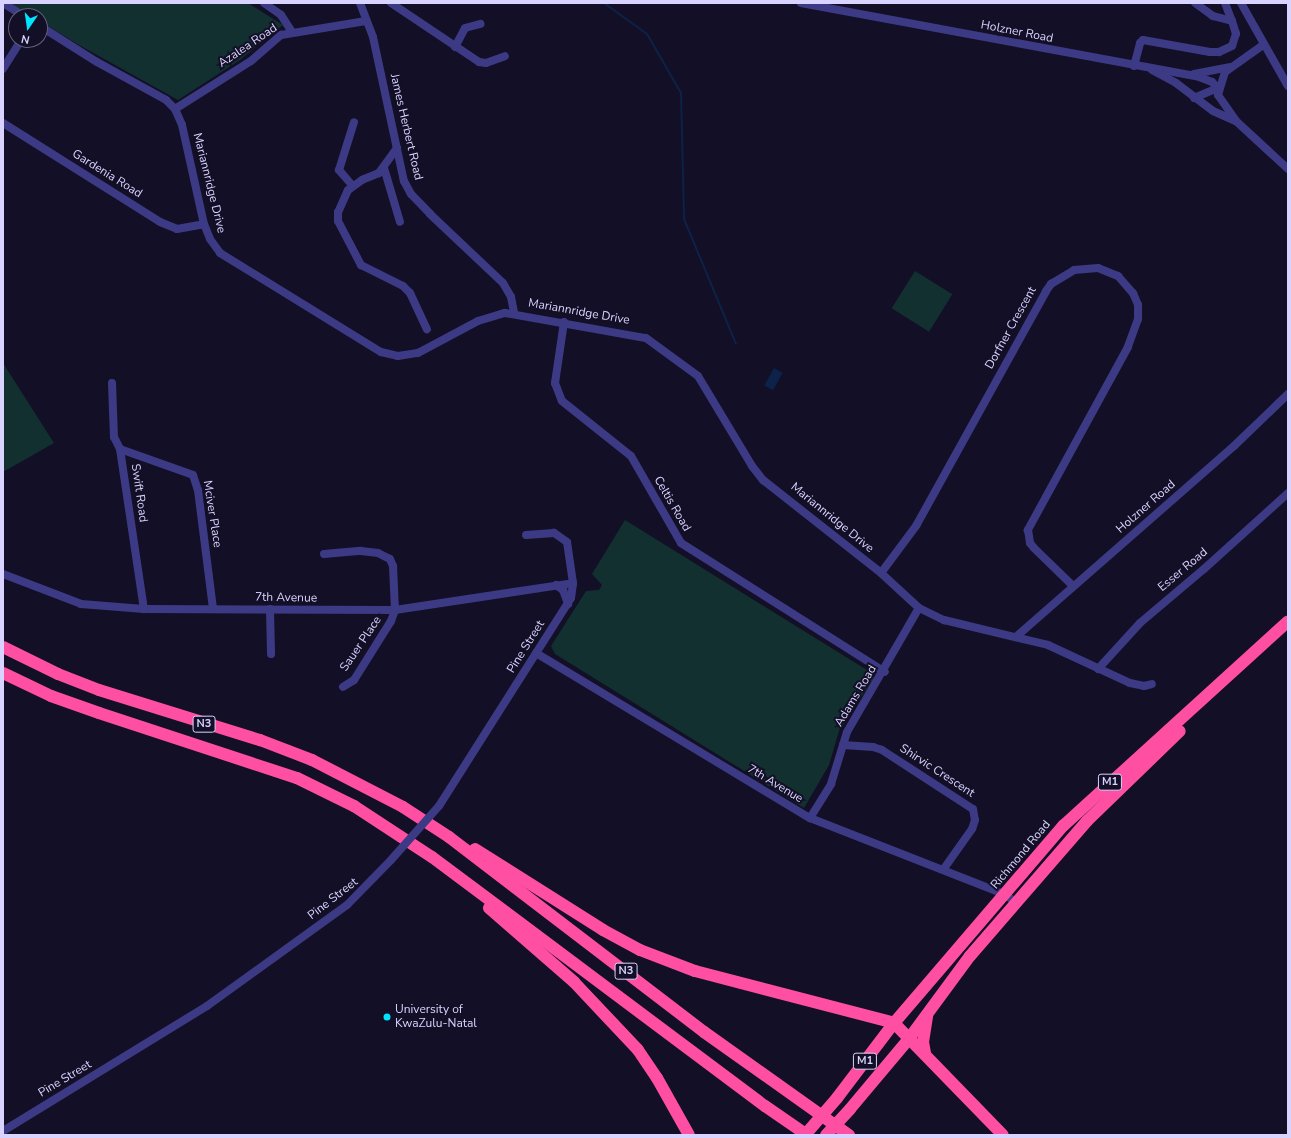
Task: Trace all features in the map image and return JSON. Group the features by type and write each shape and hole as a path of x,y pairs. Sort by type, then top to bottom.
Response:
{"highway":[{"name":"Richmond Road","path":"806,1135 837,1098 894,1023 1078,811 1288,621"},
{"name":"M1","path":"826,1135 908,1040 970,956 1087,821 1288,630"},
{"name":"N3","path":"3,647 58,674 99,690 260,740 312,760 362,784 448,837 704,1032 849,1135"},
{"name":"N3","path":"3,673 51,696 297,778 354,806 432,857 759,1102 806,1135"},
{"path":"448,837 472,847 603,930 640,950 695,970 894,1023 908,1040 925,1053 1003,1135"},
{"path":"432,857 438,868 544,954 610,1019 658,1078 689,1135"},
{"path":"925,1053 923,1042 927,1015"}],"street":[{"path":"264,3 281,15 292,32"},
{"name":"James Herbert Road","path":"360,3 372,38 402,175 411,194 503,283 511,297 514,313"},
{"path":"391,3 456,47 483,63 505,56"},
{"name":"Holzner Road","path":"800,3 1147,68 1176,83 1194,98 1222,116 1236,121"},
{"path":"1195,3 1213,16 1232,21"},
{"path":"1134,66 1143,40 1210,52 1226,50 1234,40 1232,21 1225,3"},
{"path":"1241,3 1263,45 1288,86"},
{"name":"Azalea Road","path":"175,109 251,61 281,35 366,21"},
{"path":"456,47 465,28 480,24"},
{"name":"Mariannridge Drive","path":"48,31 97,62 166,100 175,109 182,125 204,224 210,239 220,253 389,356 418,353 478,321 496,315 514,313 639,335 653,341 688,368 706,386 752,466 764,480 881,573 919,608 944,620 1017,636 1048,645 1136,685 1152,684"},
{"path":"1263,45 1231,66 1221,77 1218,88 1220,101 1236,121 1288,169"},
{"path":"3,70 16,48"},
{"path":"1185,74 1231,66"},
{"path":"1147,68 1185,74 1210,81 1218,88"},
{"path":"1194,98 1218,88"},
{"path":"352,186 339,170 354,122"},
{"name":"Gardenia Road","path":"3,123 160,222 177,229 204,224"},
{"path":"397,148 379,174 352,186 342,200 338,212 338,221 357,258 368,271 407,290 427,329"},
{"path":"384,168 400,222"},
{"name":"Dorfner Crescent","path":"881,573 916,526 1048,287 1063,275 1074,270 1098,268 1118,276 1130,288 1138,305 1138,319 1128,346 1028,530 1030,543 1034,548 1073,586"},
{"name":"Celtis Road","path":"564,322 555,383 562,401 631,456 681,542 884,672"},
{"name":"Swift Road","path":"112,383 114,437 120,449 144,609"},
{"name":"Holzner Road","path":"1017,636 1234,446 1288,394"},
{"name":"Mciver Place","path":"120,449 193,475 198,490 213,609"},
{"name":"Esser Road","path":"1098,669 1140,623 1204,570 1288,493"},
{"path":"526,535 546,532 564,539 569,552 573,583"},
{"path":"324,554 362,551 378,553 390,559 393,566 395,610"},
{"name":"7th Avenue","path":"3,574 81,604 144,609 395,610 573,583"},
{"name":"Pine Street","path":"3,1131 207,1006 347,905 391,860 439,806 568,604 573,583"},
{"path":"556,585 562,590 568,604"},
{"name":"Adams Road","path":"810,818 831,784 847,732 884,672 919,608"},
{"path":"270,610 271,654"},
{"name":"Sauer Place","path":"343,687 354,680 391,621 395,610"},
{"name":"7th Avenue","path":"536,653 810,818 1006,895 1016,904"},
{"name":"Shirvic Crescent","path":"843,745 873,747 882,750 973,809 975,820 972,829 943,870"}],"green space":[{"path":"10,3 248,3 283,25 240,60 178,100 79,45 48,26 48,8 18,8"},
{"path":"915,271 952,294 929,332 892,308"},
{"path":"3,363 54,443 3,472"},
{"path":"625,520 867,670 874,678 839,731 829,765 804,808 555,654 551,646 586,591 599,590 602,585 592,574"}],"water":[{"path":"774,368 783,373 773,390 764,385"}],"waterway":[{"path":"604,3 647,34 681,93 684,219 736,344"}],"place":[{"name":"University of KwaZulu-Natal","path":"387,1017"}]}
